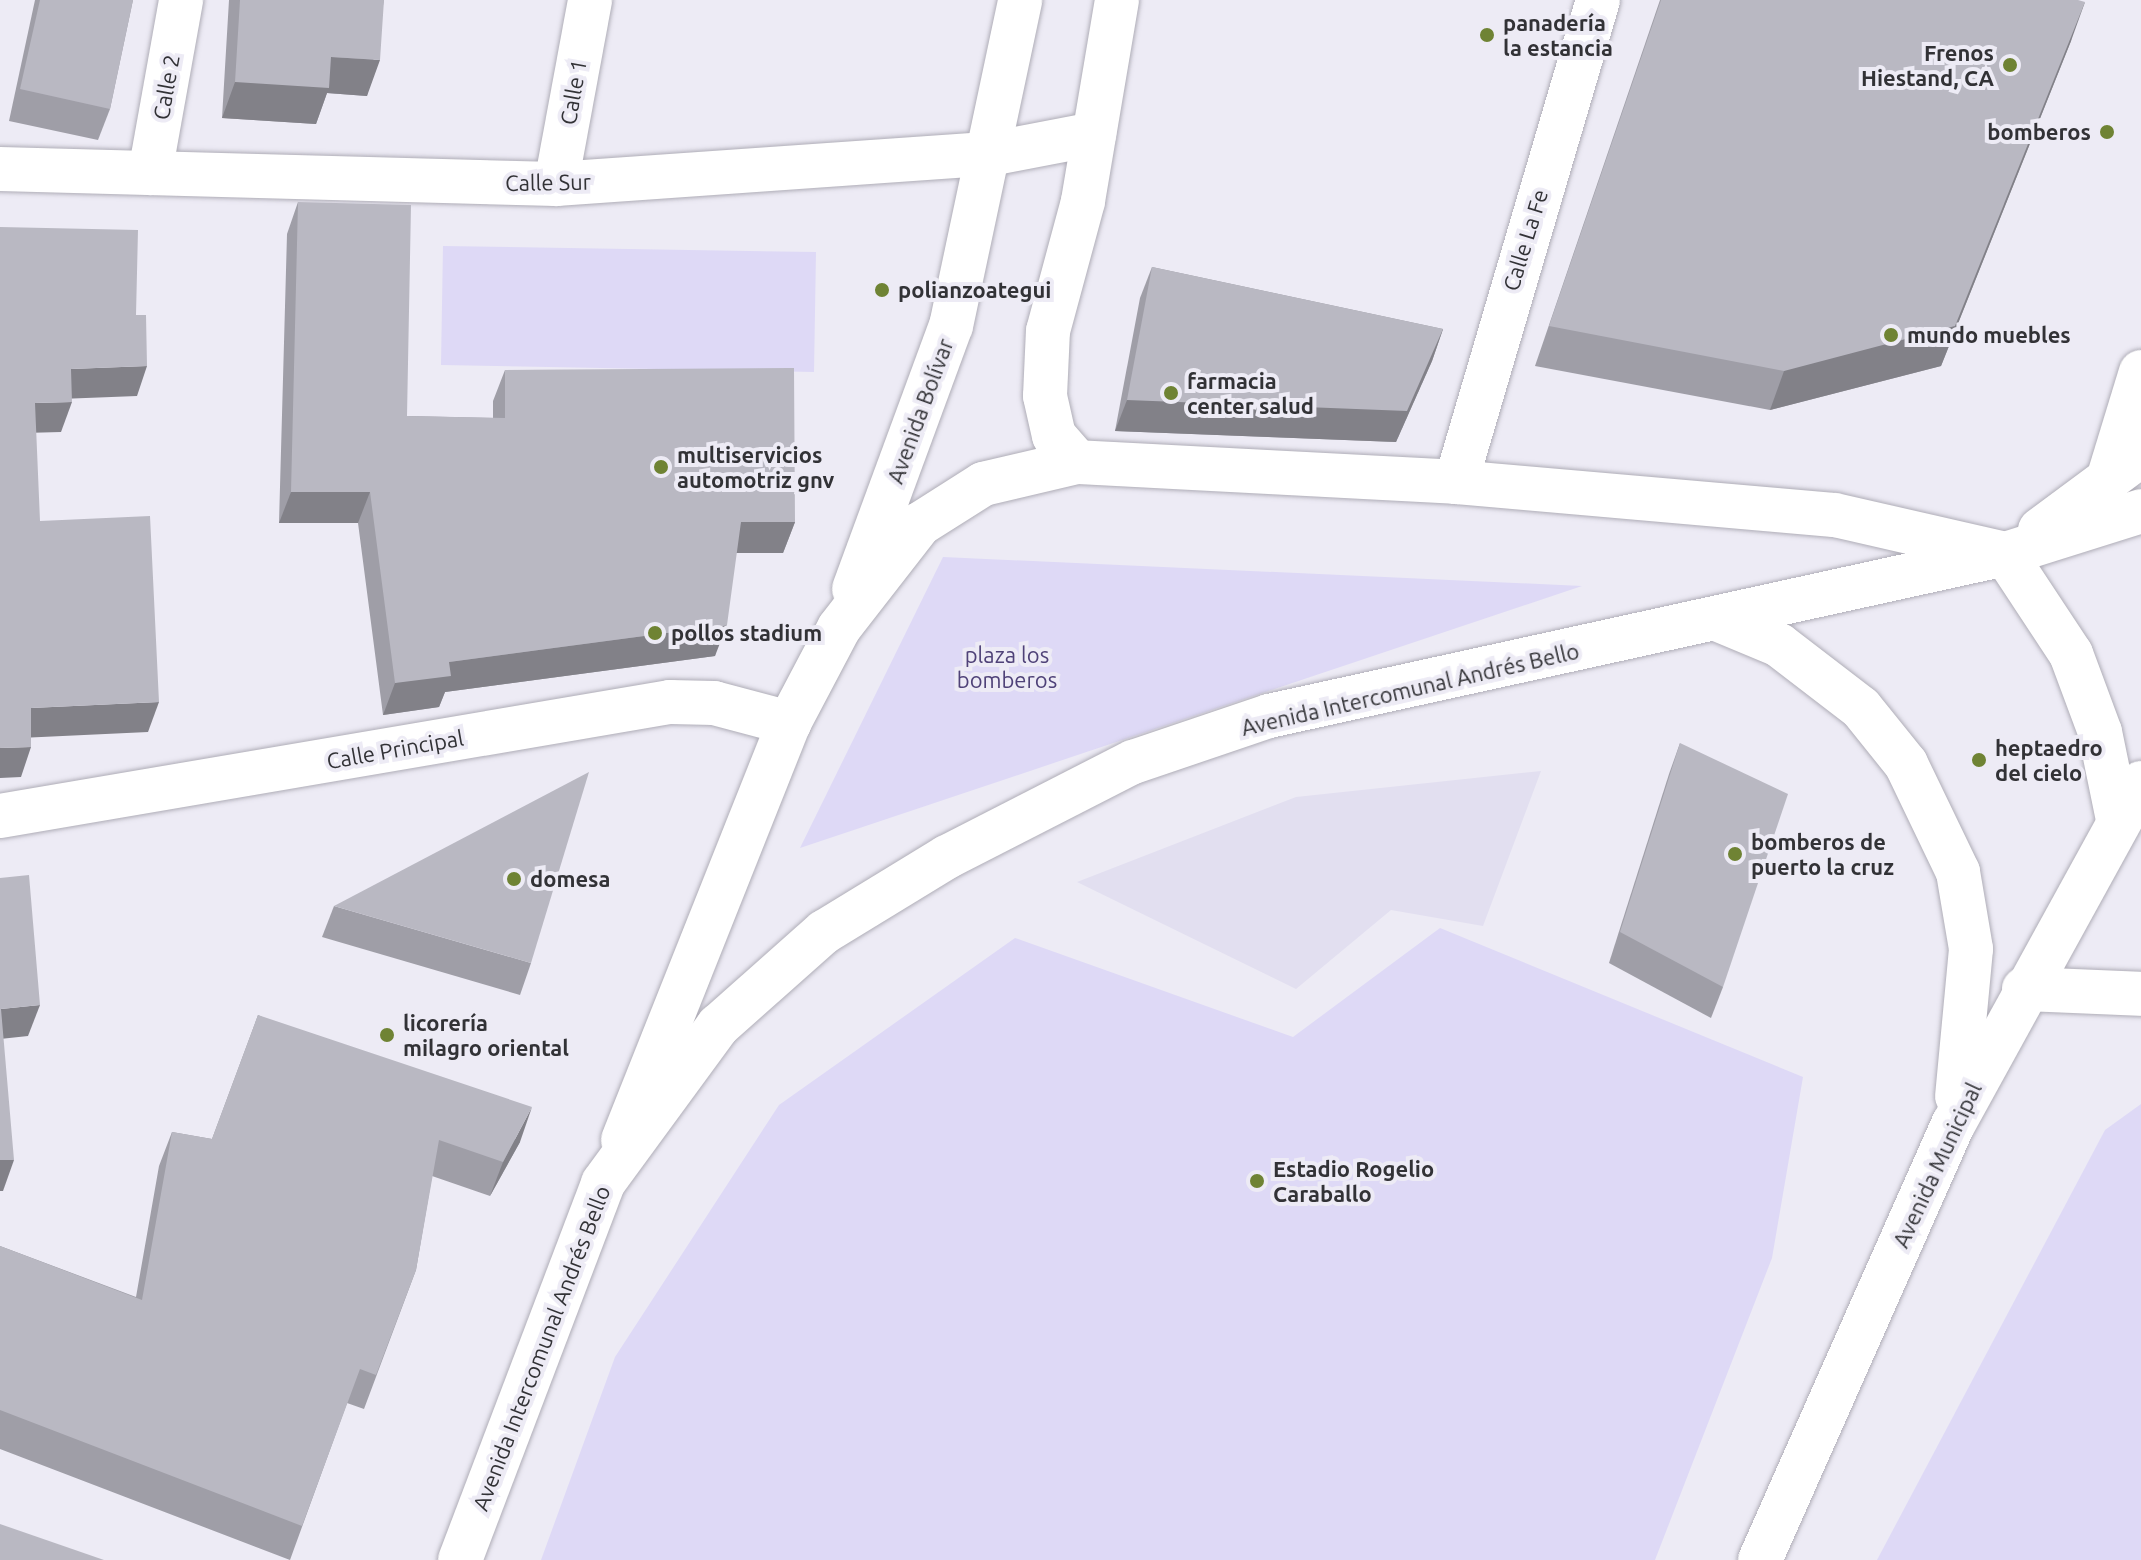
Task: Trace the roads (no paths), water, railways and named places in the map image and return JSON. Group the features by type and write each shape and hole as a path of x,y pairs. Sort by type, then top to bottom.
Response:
{"main road":[{"name":"Calle 2","path":"150,173 181,0"},
{"name":"Calle 1","path":"556,184 590,0"},
{"name":"Avenida Bolívar","path":"839,628 951,326 990,154 1020,0"},
{"path":"1077,462 1054,436 1048,410 1048,331 1094,134 1117,0"},
{"name":"Calle La Fe","path":"1456,482 1598,0"},
{"name":"Calle Sur","path":"0,169 556,184 990,154 1094,134"},
{"path":"2107,483 2141,372"},
{"path":"2005,554 2107,483 2141,455"},
{"path":"603,1183 789,723 839,628 920,524 983,484 1077,462 1456,482 1835,515 2005,554 2071,654 2100,732 2118,820"},
{"name":"Avenida Intercomunal Andrés Bello","path":"460,1560 603,1183 718,1026 824,932 947,857 1133,762 1269,716 1719,620 1818,591 2005,554 2141,511"},
{"path":"1719,620 1779,645 1861,708 1906,764 1958,872 1971,949 1954,1123"},
{"name":"Calle Principal","path":"0,816 670,702 714,703 789,723"},
{"name":"Avenida Municipal","path":"1760,1560 1954,1123 2024,989 2141,783"},
{"path":"2024,989 2141,994"}],"place":[{"name":"panadería la estancia","path":"1487,35"},
{"name":"Frenos Hiestand, CA","path":"2010,65"},
{"name":"bomberos","path":"2107,132"},
{"name":"polianzoategui","path":"882,290"},
{"name":"mundo muebles","path":"1891,335"},
{"name":"farmacia center salud","path":"1171,393"},
{"name":"multiservicios automotriz gnv","path":"661,467"},
{"name":"pollos stadium","path":"655,633"},
{"name":"heptaedro del cielo","path":"1979,760"},
{"name":"bomberos de puerto la cruz","path":"1735,854"},
{"name":"domesa","path":"514,879"},
{"name":"licorería milagro oriental","path":"387,1035"},
{"name":"Estadio Rogelio Caraballo","path":"1257,1181"}],"park label":[{"name":"plaza los bomberos","path":"1007,666"}]}
